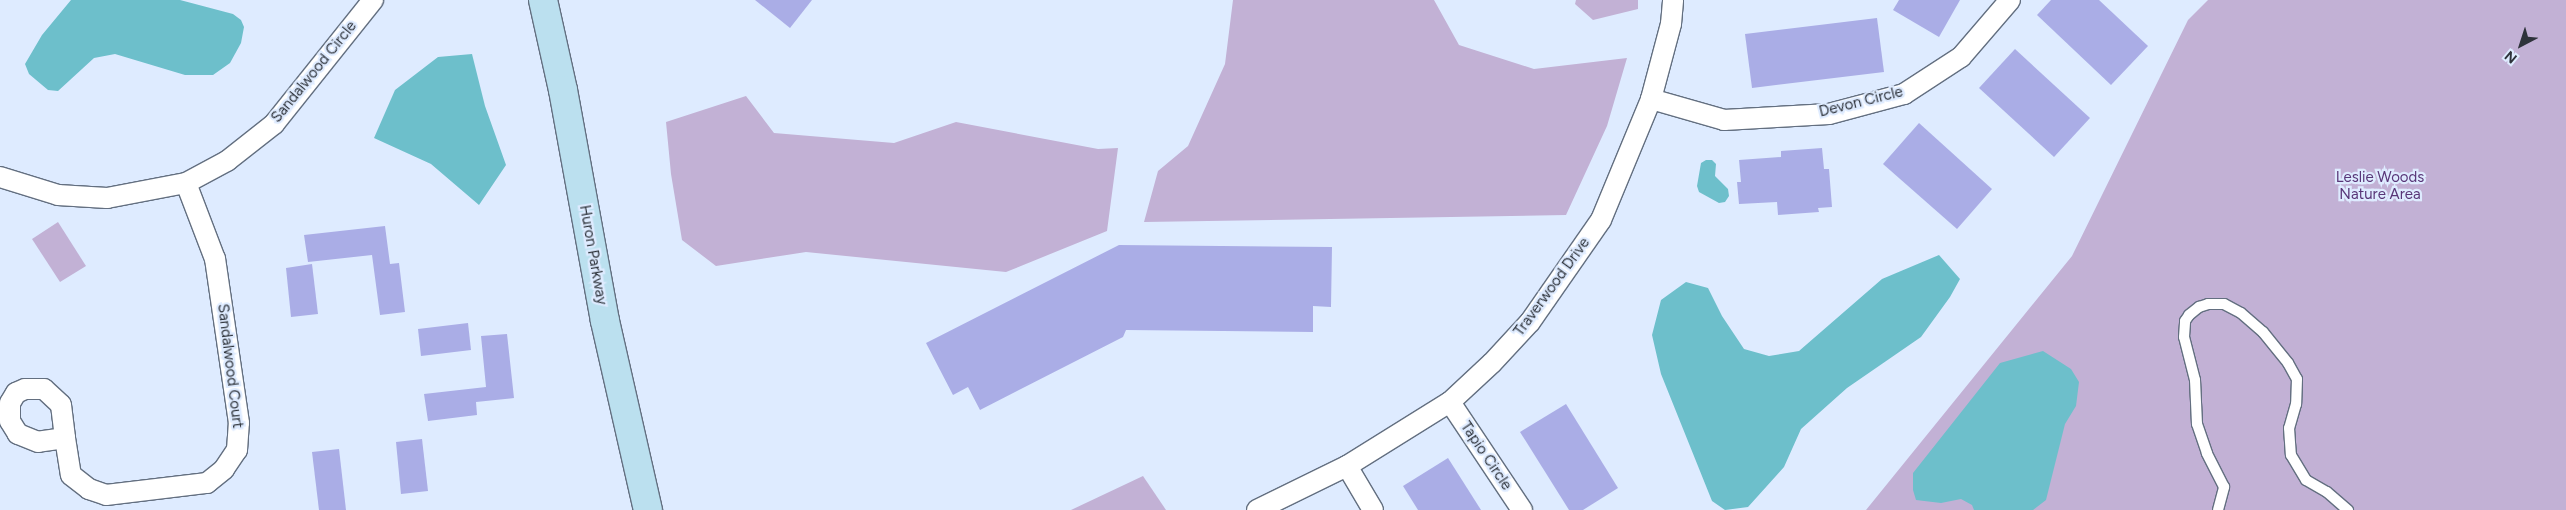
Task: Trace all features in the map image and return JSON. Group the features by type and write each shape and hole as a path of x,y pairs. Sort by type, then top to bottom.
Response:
{"street":[{"name":"Sandalwood Circle","path":"0,177 58,195 107,198 186,183 227,161 274,124 373,0"},
{"name":"Huron Parkway","path":"543,0 563,90 605,321 648,510"},
{"name":"Traverwood Drive","path":"1257,510 1347,466 1450,402 1492,363 1530,322 1601,220 1651,99 1671,24 1673,0"},
{"name":"Devon Circle","path":"1651,99 1724,120 1829,114 1904,94 1960,57 2010,0"},
{"name":"Sandalwood Court","path":"66,438 71,475 89,489 106,496 207,483 224,469 237,450 240,423 215,259 186,183"},
{"name":"Tapio Circle","path":"1450,402 1522,510"},
{"path":"1347,466 1374,510"}],"lane":[{"path":"2218,510 2222,501 2224,487 2207,453 2197,424 2198,403 2194,372 2184,337 2185,321 2189,315 2193,310 2208,304 2224,304 2241,313 2263,332 2288,363 2297,379 2296,404 2289,428 2291,455 2306,480 2327,492 2348,510"}],"green space":[{"path":"1233,0 1434,0 1459,45 1534,69 1627,58 1607,126 1566,215 1144,222 1158,171 1188,146 1225,64"},
{"path":"1576,0 1638,0 1638,9 1593,20 1575,4"},
{"name":"Leslie Woods Nature Area","path":"2208,0 2566,0 2566,510 1866,510 2072,256 2188,20"},
{"path":"746,96 774,133 894,143 956,122 1098,149 1118,148 1107,231 1006,272 806,252 716,266 682,240 671,174 666,122"},
{"path":"58,222 86,266 60,282 32,239"},
{"path":"1143,476 1166,510 1071,510"}],"water":[{"path":"71,0 180,0 233,14 241,20 244,27 241,43 230,63 213,75 185,75 115,54 94,58 58,91 48,90 29,74 25,64 42,35"},
{"path":"472,54 485,106 506,165 479,205 431,164 374,138 395,90 438,57"},
{"path":"1706,160 1712,160 1716,164 1715,176 1728,189 1729,196 1725,202 1719,203 1699,192 1697,186 1701,163"},
{"path":"1939,255 1960,279 1950,297 1921,337 1847,388 1801,429 1784,467 1748,507 1725,510 1712,501 1661,374 1652,335 1661,300 1686,282 1708,288 1722,316 1744,349 1769,356 1799,351 1882,279"},
{"path":"2043,351 2071,369 2079,382 2076,406 2065,424 2046,500 2033,510 1974,510 1972,505 1961,499 1941,503 1916,500 1913,490 1913,473 2000,363"}],"building":[{"path":"755,0 812,0 790,28"},
{"path":"1899,0 1960,0 1939,37 1893,10"},
{"path":"2051,0 2099,0 2148,46 2111,85 2037,15"},
{"path":"1877,18 1884,72 1752,88 1745,34"},
{"path":"2015,49 2090,118 2054,157 1979,88"},
{"path":"1919,123 1992,189 1957,229 1883,164"},
{"path":"1822,148 1824,169 1829,169 1832,207 1818,208 1819,212 1778,215 1777,202 1739,204 1737,182 1741,182 1739,160 1781,157 1781,151"},
{"path":"385,226 390,264 399,263 405,312 380,315 372,255 308,262 304,235"},
{"path":"1119,245 1332,247 1331,307 1313,306 1313,332 1126,330 1123,337 980,410 968,387 953,395 926,343"},
{"path":"312,264 318,314 291,317 286,268"},
{"path":"468,323 471,350 421,356 418,329"},
{"path":"507,334 514,398 476,402 477,415 428,421 424,394 486,387 481,336"},
{"path":"1566,404 1618,488 1583,510 1569,510 1520,432"},
{"path":"422,439 428,491 401,494 396,442"},
{"path":"339,449 346,510 319,510 312,452"},
{"path":"1448,458 1481,510 1418,510 1403,486"}]}
